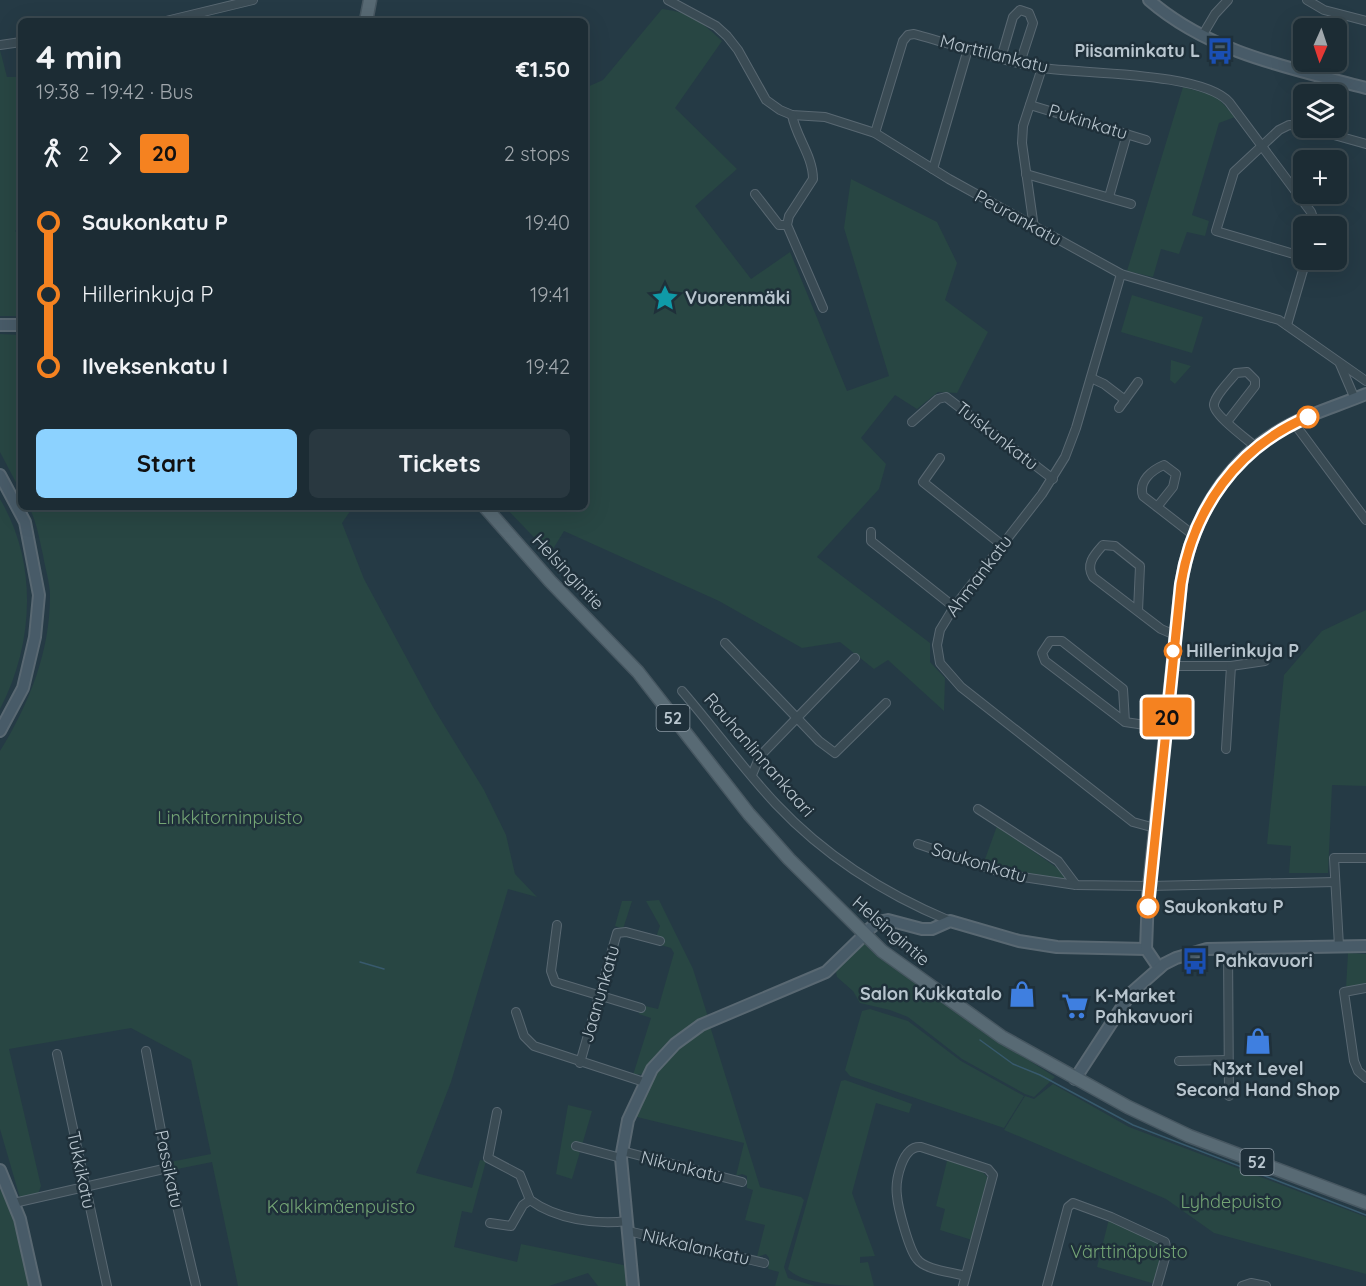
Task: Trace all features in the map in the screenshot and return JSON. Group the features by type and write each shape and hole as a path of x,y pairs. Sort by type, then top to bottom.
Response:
{"main road":[{"path":"367,18 370,0"},
{"name":"Helsingintie","path":"488,510 550,581 638,672 755,822 853,924 882,951 931,988 1002,1036 1076,1079"},
{"name":"52","path":"1076,1079 1189,1136 1366,1203"}],"street":[{"path":"178,18 253,0"},
{"name":"Peurankatu","path":"668,0 707,21 727,36 738,50 766,100 792,115 825,117 875,133 1034,228 1120,274 1257,312 1287,325 1366,381"},
{"path":"1149,0 1202,36 1236,52 1366,88"},
{"path":"1202,36 1215,14 1228,0"},
{"path":"1307,0 1324,10 1366,21"},
{"path":"1002,58 1013,17 1020,10 1029,14 1033,23 1020,63"},
{"name":"Marttilankatu","path":"875,133 903,41 908,35 914,34 1042,68 1187,84 1212,90 1225,98 1312,216"},
{"path":"0,45 18,42"},
{"path":"933,169 968,49"},
{"path":"1034,228 1022,135 1042,68"},
{"name":"Pukinkatu","path":"1030,105 1146,140"},
{"path":"792,115 795,131 810,162 813,179 789,216 787,225 823,308"},
{"path":"1293,126 1286,126 1270,135 1262,146 1234,172 1216,231 1293,254"},
{"path":"1109,197 1127,134"},
{"path":"1345,138 1366,144"},
{"path":"1026,174 1131,204"},
{"path":"755,194 779,225 787,225"},
{"path":"1287,325 1302,270"},
{"name":"Ahmankatu","path":"1120,274 1070,447 1053,479 954,607 940,630 937,645 943,668 952,680 1133,822 1155,828"},
{"path":"0,325 18,325"},
{"path":"1340,364 1355,399"},
{"path":"1227,422 1255,386 1255,380 1247,372 1236,373 1214,405 1216,412 1227,422 1256,447"},
{"path":"1091,378 1104,384 1125,400"},
{"path":"1119,408 1138,382"},
{"path":"1159,968 1146,949 1149,886 1183,568 1192,534 1217,489 1256,447 1294,423 1366,394"},
{"name":"Tuiskunkatu","path":"912,422 938,399 946,397 1053,479"},
{"path":"1294,423 1366,520"},
{"path":"940,458 923,482 1002,545"},
{"path":"1157,507 1176,481 1176,474 1164,465 1153,469 1141,490 1143,496 1157,507 1192,534"},
{"path":"0,475 18,509"},
{"path":"0,731 22,688 35,636 39,595 25,522 19,510"},
{"path":"871,532 871,541 954,607"},
{"path":"1138,611 1140,566 1115,546 1103,545 1091,561 1091,575 1161,629 1175,635"},
{"path":"1125,722 1123,689 1062,641 1050,641 1042,653 1045,662 1125,722 1165,728"},
{"path":"724,644 819,741 835,753 886,703"},
{"path":"752,775 760,756 855,658"},
{"path":"1172,666 1231,666 1265,661"},
{"path":"1226,749 1231,666"},
{"name":"Rauhanlinnankaari","path":"682,691 775,803 827,851 871,882 950,921 1019,941 1057,947 1146,949"},
{"name":"Saukonkatu","path":"978,809 1058,861 1076,885"},
{"name":"Saukonkatu","path":"918,844 1009,875 1076,885 1149,886 1335,882"},
{"path":"1339,946 1334,858 1366,858"},
{"path":"868,930 878,922 888,920 922,929 932,929 950,921"},
{"path":"557,925 553,979 561,986 641,1008"},
{"name":"Jaanunkatu","path":"580,1063 618,932 660,941"},
{"path":"633,1286 622,1155 628,1120 644,1082 662,1056 695,1029 826,972 860,939"},
{"path":"1076,1079 1131,993 1159,968 1185,954 1207,949 1366,946"},
{"path":"1228,949 1229,1096"},
{"path":"1366,988 1344,992 1354,1061 1358,1071 1366,1078"},
{"path":"516,1012 520,1030 534,1046 580,1063 644,1082"},
{"name":"Passikatu","path":"146,1051 168,1168 196,1286"},
{"name":"Tukkikatu","path":"57,1054 107,1286"},
{"path":"1179,1061 1228,1060"},
{"path":"490,1223 513,1225 521,1208 530,1200 520,1175 488,1158 497,1112"},
{"name":"Nikunkatu","path":"576,1146 742,1182"},
{"path":"963,1286 993,1175 988,1169 916,1146 905,1155 897,1189 915,1257 924,1264 965,1276"},
{"path":"14,1203 168,1168"},
{"path":"1,1174 14,1203 35,1286"},
{"name":"Nikkalankatu","path":"530,1200 557,1213 600,1223 628,1226 764,1263"},
{"path":"1047,1286 1068,1207 1073,1203 1111,1216 1165,1242 1167,1251 1157,1286"},
{"path":"1242,1286 1251,1282 1266,1286"}],"green space":[{"path":"662,9 688,15 708,28 722,41 675,108 737,169 695,206 751,279 790,252 847,391 889,376 844,228 851,179 937,222 957,263 945,300 988,332 957,393 938,392 917,409 895,395 861,438 886,464 879,489 817,557 930,643 930,662 945,678 944,711 888,660 874,669 840,642 802,648 719,601 564,531 550,554 508,510 588,510 588,87 603,80"},
{"path":"0,50 7,77 18,77 18,228 15,231 18,234 18,316 0,316"},
{"path":"1183,87 1216,96 1235,117 1219,123 1192,215 1209,221 1205,236 1187,232 1179,254 1161,249 1153,277 1127,271"},
{"path":"1132,295 1203,317 1192,353 1121,332"},
{"path":"0,334 18,335 18,486 0,452"},
{"path":"1171,360 1191,366 1175,384 1170,380"},
{"path":"0,499 21,550 26,576 27,604 20,658 0,709"},
{"name":"Linkkitorninpuisto","path":"30,510 351,510 342,523 364,579 433,707 484,790 506,835 515,874 537,897 508,889 451,1082 416,1173 472,1188 480,1160 486,1161 472,1213 462,1211 454,1247 517,1262 521,1244 628,1266 630,1286 598,1286 588,1273 549,1286 238,1286 212,1162 172,1170 170,1162 211,1154 191,1060 131,1028 9,1049 41,1186 38,1194 20,1198 0,1129 0,751 20,715 36,677 49,617 48,581"},
{"path":"1366,610 1366,786 1332,785 1328,873 1289,873 1291,846 1267,844 1284,675 1322,631"},
{"path":"997,826 1063,872 1065,879 1008,870 984,862"},
{"path":"659,900 693,969 708,1017 656,1057 644,1074 633,1075 651,1018 639,1014 641,1005 658,1009 674,953 671,948 654,943 660,926 646,901"},
{"path":"622,901 632,901 623,929 615,926"},
{"path":"863,940 972,1024 1055,1077 1034,1097 1025,1094 962,1059 908,1017 860,1003 853,991 837,977 836,972"},
{"path":"1348,953 1366,954 1366,985 1346,988"},
{"path":"870,1009 908,1021 961,1061 1024,1096 1004,1128 850,1076 845,1070 862,1011"},
{"path":"710,1026 760,1187 801,1197 804,1200 784,1267 788,1278 815,1286 775,1286 779,1272 768,1269 769,1258 766,1254 757,1257 765,1225 745,1220 753,1190 747,1188 747,1176 742,1174 736,1176 744,1143 633,1116 663,1064 683,1044"},
{"path":"845,1080 912,1104 909,1113 876,1103 852,1193 875,1256 860,1257 860,1263 868,1262 874,1286 816,1282 795,1275 788,1269 841,1081"},
{"name":"Lyhdepuisto","path":"1053,1084 1129,1127 1366,1217 1366,1274 1214,1233 1166,1199 1004,1130 1025,1096 1034,1099"},
{"path":"568,1105 592,1111 572,1179 556,1174"},
{"path":"948,1157 982,1171 988,1178 972,1240 940,1230 945,1209 936,1206"},
{"path":"0,1189 14,1213 30,1286 0,1286"},
{"name":"Värttinäpuisto","path":"1109,1219 1159,1242 1163,1252 1155,1284 1097,1267"}],"waterway":[{"path":"360,962 384,969"},
{"path":"980,1040 1013,1064 1040,1075 1133,1125 1366,1215"}],"bus line":[{"name":"20","path":"1148,907 1181,584 1192,534 1210,499 1240,462 1256,447 1308,417"}],"place":[{"name":"Piisaminkatu L","path":"1220,51"},
{"name":"Vuorenmäki","path":"665,298"},
{"name":"Hillerinkuja P","path":"1173,651"},
{"name":"Saukonkatu P","path":"1148,907"},
{"name":"Pahkavuori","path":"1195,961"},
{"name":"Salon Kukkatalo","path":"1022,994"},
{"name":"K-Market Pahkavuori","path":"1075,1006"},
{"name":"N3xt Level Second Hand Shop","path":"1258,1041"}],"park label":[{"name":"Kalkkimäenpuisto","path":"341,1207"}]}
